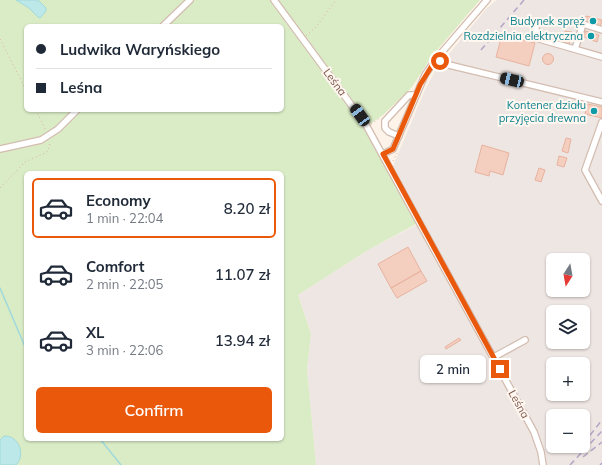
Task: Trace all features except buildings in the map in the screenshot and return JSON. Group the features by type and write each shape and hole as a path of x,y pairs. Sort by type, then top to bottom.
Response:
{"street":[{"path":"165,24 190,0"},
{"name":"Leśna","path":"274,0 360,115 389,163 534,432 542,452 543,465"},
{"path":"383,154 393,149 425,75 436,59 487,0"},
{"path":"575,49 582,24 602,30"},
{"path":"536,27 536,38 602,57"},
{"path":"436,59 449,66 602,102"},
{"path":"399,136 389,132 385,128 385,121 409,95 416,95"},
{"path":"0,149 42,140 58,129 75,112"},
{"path":"602,122 585,170 602,201"},
{"path":"494,357 525,340"}],"path":[{"path":"303,39 316,27 336,0"},
{"path":"0,39 24,86"},
{"path":"0,188 25,162 47,152 50,146 49,136 37,112"}],"shaded area":[{"path":"497,0 602,0 602,465 316,465 307,369 311,334 298,295 368,250 418,224 388,169 393,166 425,90 435,71 487,8"}],"green space":[{"path":"0,0 187,0 162,24 24,24 24,112 72,112 48,133 14,144 0,146"},
{"path":"193,0 270,0 357,117 418,223 368,250 298,295 311,334 307,369 316,465 16,465 19,460 20,449 15,439 5,437 0,440 0,151 35,145 46,140 77,112 284,112 284,24 168,24"},
{"path":"278,0 480,0 432,56 412,87 383,115 370,124"}],"water":[{"path":"16,0 38,0 46,8 46,11 40,18 29,8"},
{"path":"4,436 14,439 19,446 21,451 19,461 16,465 0,465 0,440"}],"waterway":[{"path":"0,288 24,344"},
{"path":"102,441 121,465"}],"railway":[{"path":"481,50 524,0"},
{"path":"590,435 602,420"},
{"path":"570,465 602,431"},
{"path":"583,457 602,442"}],"place":[{"name":"Budynek spręż","path":"593,21"},
{"name":"Rozdzielnia elektryczna","path":"591,36"},
{"name":"Kontener działu przyjęcia drewna","path":"594,111"}],"route":[{"path":"440,61 436,59 425,75 393,149 383,154 500,369"}]}
